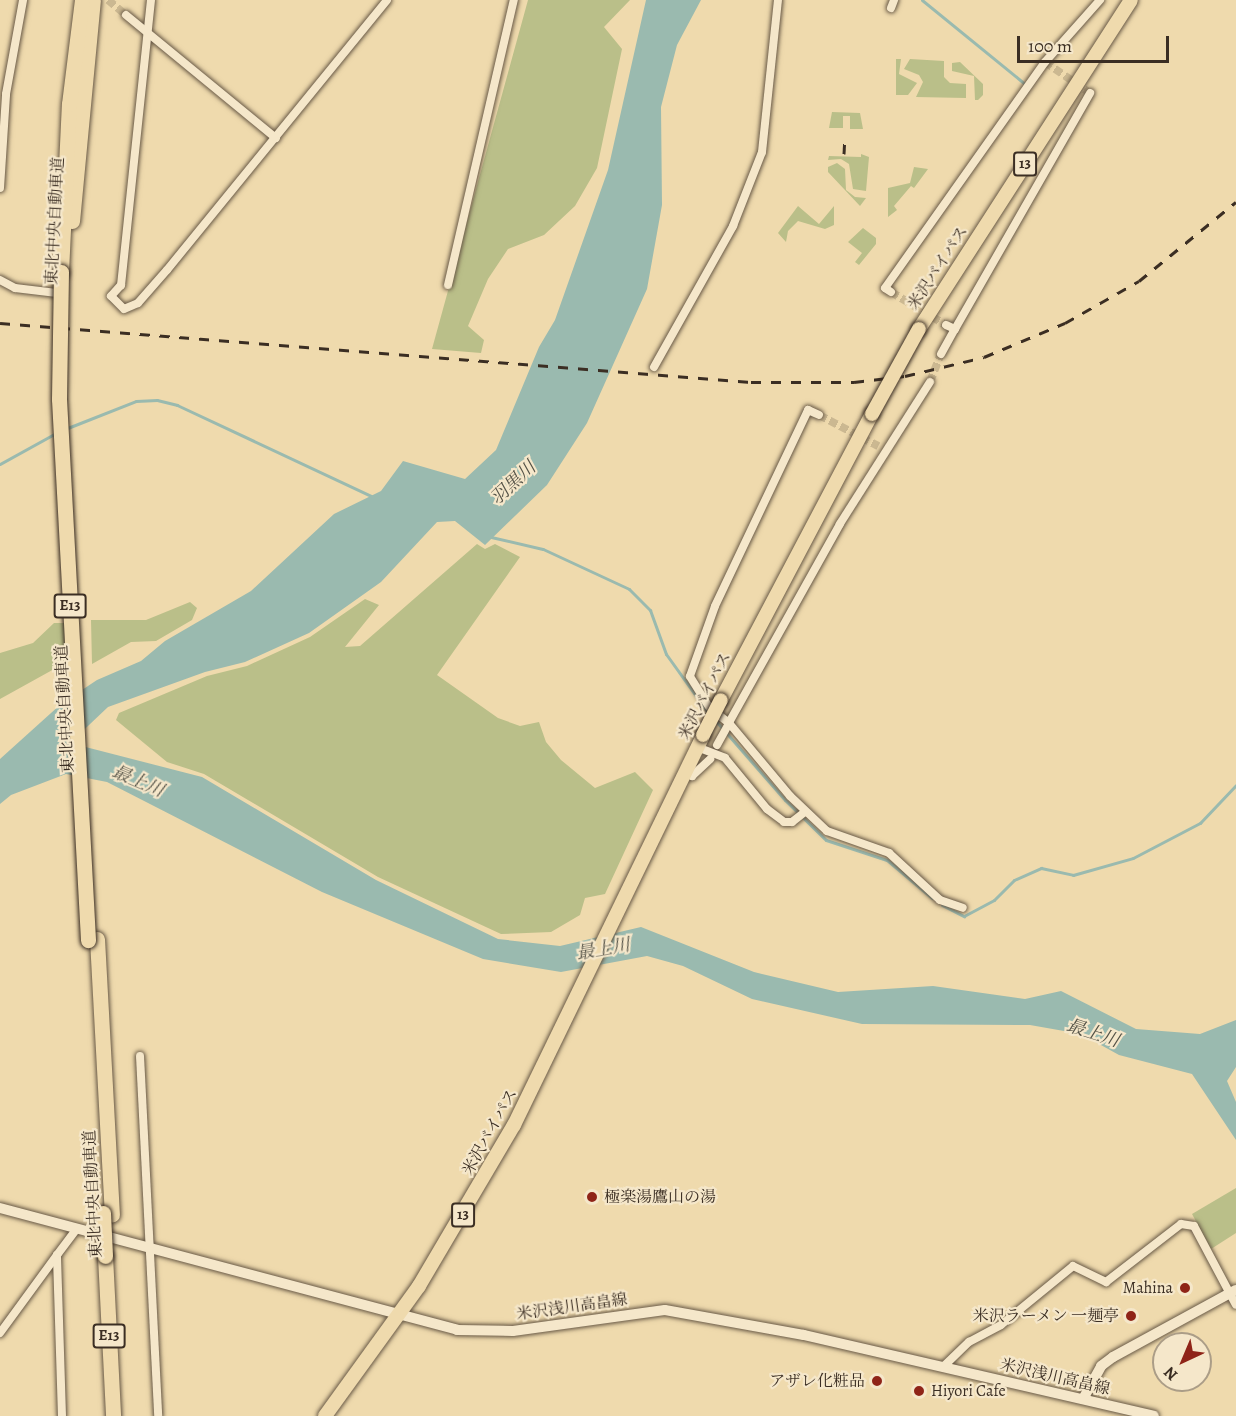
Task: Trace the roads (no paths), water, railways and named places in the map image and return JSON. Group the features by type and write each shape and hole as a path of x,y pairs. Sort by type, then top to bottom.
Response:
{"highway":[{"name":"東北中央自動車道","path":"82,0 69,104 66,271 72,495 107,1214 123,1416"},
{"name":"東北中央自動車道","path":"66,271 93,0"},
{"name":"米沢バイパス","path":"325,1416 399,1316 447,1242 522,1111 683,778 715,703 919,329 1131,0"},
{"name":"東北中央自動車道","path":"110,1256 113,1416"}],"main road":[{"name":"米沢浅川高畠線","path":"0,1208 457,1330 499,1332 665,1310 945,1366 1154,1416"},
{"path":"1083,1399 1101,1366 1113,1357 1232,1292"}],"street":[{"path":"0,188 6,94 23,0"},
{"path":"151,0 146,30 121,285 111,296 124,309 145,295 387,0"},
{"path":"448,285 514,0"},
{"path":"654,367 733,226 762,152 778,0"},
{"path":"891,292 885,288 1039,71 1100,0"},
{"path":"126,15 276,138"},
{"path":"941,354 951,327 1090,93"},
{"path":"0,280 15,288 57,293"},
{"path":"719,743 882,448 930,382"},
{"path":"715,703 690,676 715,606 808,410 819,415"},
{"path":"720,716 806,812 833,835 889,853 940,900 963,908"},
{"path":"700,741 725,758 767,809 784,822 799,819 806,812"},
{"path":"683,778 692,776 710,759"},
{"path":"140,1056 146,1248 158,1416"},
{"path":"945,1366 969,1342 1001,1326 1073,1266 1106,1282 1181,1224 1194,1226 1232,1292 1236,1305"},
{"path":"0,1334 76,1230"},
{"path":"57,1255 62,1416"}],"water":[{"path":"646,0 701,0 677,45 661,107 662,205 647,289 587,423 547,485 485,545 455,521 437,522 381,582 309,633 245,662 205,672 108,707 70,743 202,777 376,880 498,939 560,946 641,927 754,972 838,992 933,986 1025,999 1061,991 1136,1029 1200,1034 1236,1020 1236,1067 1227,1081 1236,1102 1236,1140 1192,1074 1119,1055 1081,1034 1030,1025 862,1024 752,999 683,966 647,956 561,972 483,959 322,892 107,782 66,774 11,795 0,804 0,759 61,704 97,680 141,661 165,641 251,591 334,514 381,491 403,461 465,479 496,450 539,347 555,320 608,170"}],"waterway":[{"path":"922,0 1025,84"},
{"path":"65,429 136,401 157,400 177,405 373,497"},
{"path":"0,464 56,433"},
{"path":"491,537 543,549 629,589 650,610 666,654 709,714"},
{"path":"716,721 785,800 826,840 887,860 932,898"},
{"path":"942,905 964,916 994,900 1014,880 1041,868 1073,875 1133,858 1200,823 1236,785"}],"tunnel":[{"path":"108,0 126,15"},
{"path":"1045,62 1090,93"},
{"path":"891,292 946,325"},
{"path":"930,382 941,354"},
{"path":"819,415 878,446"}],"railway":[{"path":"844,154 845,136"},
{"path":"0,323 751,382 854,382 905,376 984,357 1065,323 1139,281 1236,202"}],"place":[{"name":"極楽湯鷹山の湯","path":"592,1197"},
{"name":"Mahina","path":"1185,1288"},
{"name":"米沢ラーメン 一麺亭","path":"1131,1316"},
{"name":"アザレ化粧品","path":"877,1381"},
{"name":"Hiyori Cafe","path":"919,1391"}],"water label":[{"name":"羽黒川","path":"513,483"},
{"name":"最上川","path":"138,781"},
{"name":"最上川","path":"603,949"},
{"name":"最上川","path":"1093,1033"}]}
